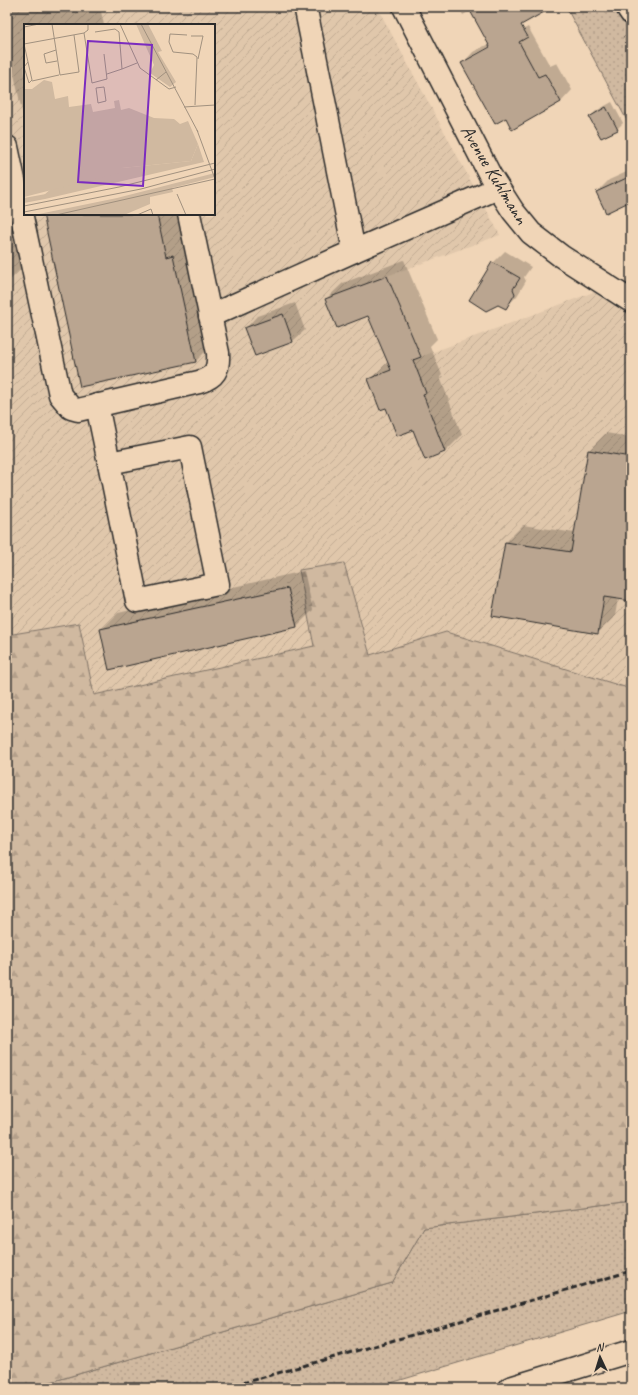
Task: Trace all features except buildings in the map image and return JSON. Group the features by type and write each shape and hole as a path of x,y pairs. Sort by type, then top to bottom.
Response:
{"main road":[{"path":"307,7 306,10 354,252"},
{"name":"Avenue Kuhlmann","path":"404,7 498,188 513,211 531,233 561,256 631,301"},
{"path":"627,7 631,13"},
{"path":"7,147 60,395 71,408 78,410 97,406 208,379 215,372 219,364 218,353 188,215"},
{"path":"210,316 498,188"},
{"path":"97,406 137,601 218,584 190,447 109,463"},
{"path":"510,1388 631,1351"}],"shaded area":[{"path":"7,7 377,7 500,235 387,276 420,357 631,278 631,689 446,632 370,655 344,563 299,570 315,646 94,695 79,623 7,635"}],"green space":[{"path":"566,7 631,7 631,128"},
{"path":"344,563 370,655 446,632 631,689 631,1202 424,1228 392,1283 30,1388 7,1388 7,635 79,623 94,695 314,646 299,570"},
{"path":"631,1202 631,1311 374,1388 30,1388 392,1283 424,1228"}],"railway":[{"path":"225,1388 631,1271"}]}
